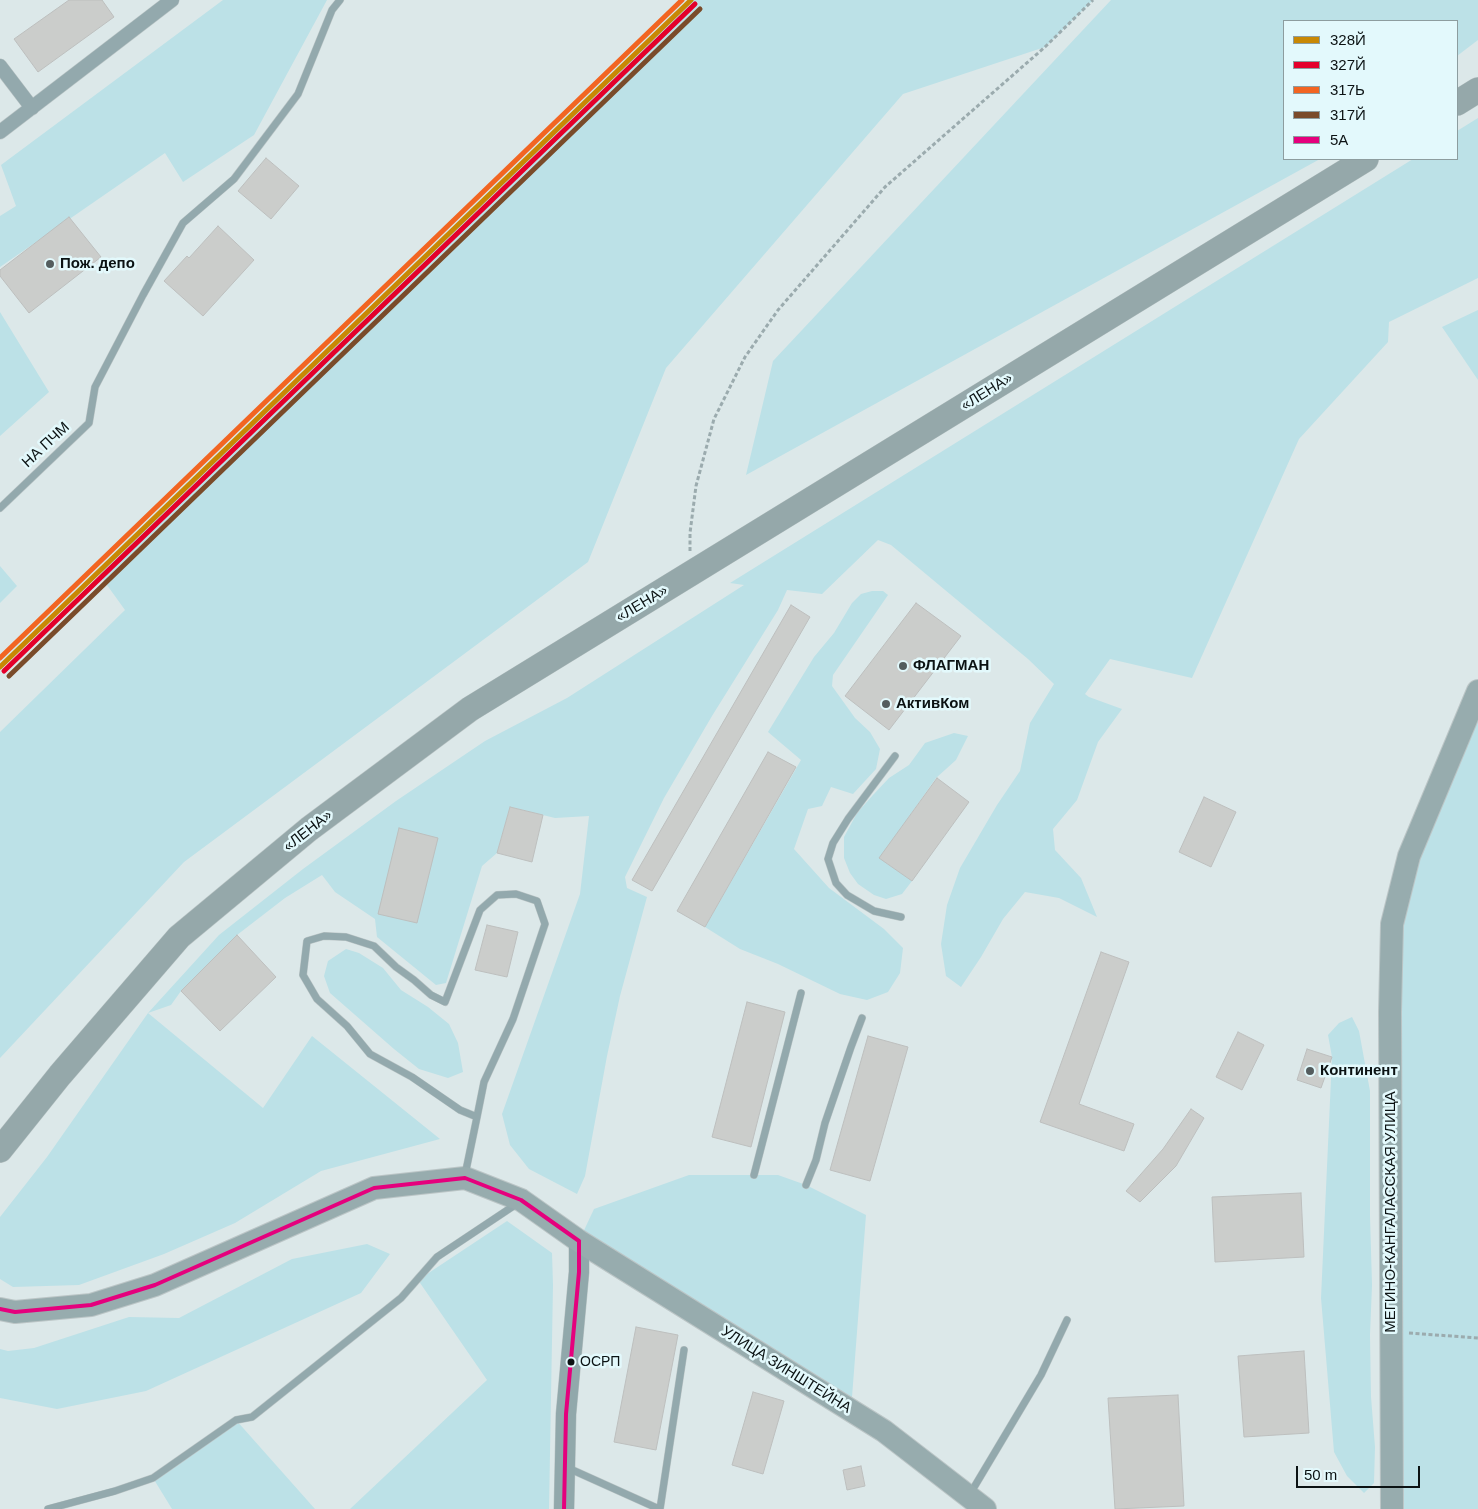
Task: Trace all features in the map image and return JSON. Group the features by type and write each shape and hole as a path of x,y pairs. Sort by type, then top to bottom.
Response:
{"highway":[{"path":"1458,102 1478,90"},
{"name":"«ЛЕНА»","path":"0,1150 60,1075 179,937 309,829 470,710 1364,160"}],"main road":[{"name":"МЕГИНО-КАНГАЛАССКАЯ УЛИЦА","path":"1392,1509 1390,978 1392,924 1409,856 1478,691"},
{"name":"УЛИЦА ЗИНШТЕЙНА","path":"465,1178 521,1200 579,1241 884,1431 977,1502"},
{"path":"0,1309 15,1312 91,1305 155,1285 374,1188 465,1178"},
{"path":"564,1509 566,1414 579,1272 579,1241"}],"street":[{"path":"0,132 172,0"},
{"path":"0,66 32,108"}],"lane":[{"name":"НА ПЧМ","path":"0,508 89,423 95,387 182,223 234,179 298,94 332,10 340,0"},
{"path":"895,756 848,819 833,843 828,859 836,883 847,895 874,911 901,918"},
{"path":"465,1178 484,1082 513,1019 545,924 537,901 516,894 497,895 480,910 445,1002 431,994 396,967 374,946 346,936 324,936 307,941 303,975 317,999 347,1026 370,1054 412,1077 460,1110 477,1117"},
{"path":"754,1175 801,993"},
{"path":"806,1185 816,1160 825,1123 862,1018"},
{"path":"48,1509 114,1492 153,1478 236,1420 252,1416 401,1298 437,1257 521,1200"},
{"path":"977,1502 1067,1320"},
{"path":"565,1466 660,1509 684,1350"}],"path":[{"path":"691,574 690,533 695,496 714,420 745,357 778,310 885,187 1045,47 1094,0"},
{"path":"1391,1332 1478,1338"}],"shaded area":[{"path":"223,0 327,0 254,135 183,182 165,153 0,267 0,216 16,206 1,165"},
{"path":"691,0 1093,0 1045,47 903,94 666,368 588,562 184,862 0,1058 0,732 125,610 99,574"},
{"path":"1111,0 1478,0 1478,40 1458,55 1458,20 1283,20 1283,160 1318,160 746,475 773,361"},
{"path":"1478,118 1478,278 1389,322 1388,342 1299,439 1192,678 1110,659 1085,694 1122,709 1098,742 1077,800 1053,829 1055,850 1081,878 1097,917 1059,898 1025,892 1003,919 961,987 946,976 941,944 947,905 960,868 997,805 1020,771 1030,723 1054,684 1028,659 891,545 878,540 822,594 787,590 778,610 664,798 625,877 627,888 647,897 620,996 585,1176 577,1194 529,1169 510,1145 502,1114 580,894 589,816 555,818 510,807 497,853 482,866 446,983 436,985 377,937 375,919 335,892 322,875 285,898 237,935 181,991 171,1005 148,1013 219,935 303,869 396,801 485,741 567,698 744,585 730,583 1411,160 1458,160 1458,130"},
{"path":"1478,310 1478,380 1442,327"},
{"path":"0,312 49,392 0,436"},
{"path":"0,566 17,586 0,603"},
{"path":"883,591 888,595 833,675 832,686 855,718 870,732 880,749 876,769 853,794 831,787 822,806 808,809 794,849 829,888 884,929 903,948 900,973 888,992 867,1000 840,994 778,964 740,949 705,927 801,760 768,732 814,657 834,633 852,603 861,594"},
{"path":"1478,691 1478,1509 1392,1509 1392,924"},
{"path":"954,733 968,736 956,760 936,778 880,858 912,881 902,894 886,899 874,895 858,884 850,873 844,858 844,837 857,813 889,778 909,765 925,743"},
{"path":"346,949 359,953 383,968 401,990 428,1007 449,1024 458,1043 463,1072 448,1078 419,1069 330,993 324,976 328,961"},
{"path":"148,1013 263,1108 312,1036 440,1139 321,1171 235,1223 164,1254 79,1285 13,1287 0,1279 0,1217 47,1157"},
{"path":"1352,1017 1359,1031 1370,1091 1372,1285 1370,1335 1371,1397 1375,1447 1374,1483 1364,1493 1347,1476 1334,1452 1321,1298 1332,1057 1328,1035 1339,1023"},
{"path":"689,1175 778,1175 806,1185 866,1215 851,1410 579,1241 594,1209"},
{"path":"507,1221 552,1253 549,1509 350,1509 487,1380 418,1280"},
{"path":"367,1244 390,1254 361,1293 146,1391 57,1409 0,1398 0,1349 8,1351 34,1348 129,1317 179,1318 292,1259"},
{"path":"236,1420 315,1509 172,1509 153,1478"}],"building":[{"path":"69,0 102,0 114,17 38,72 14,39"},
{"path":"266,158 299,186 271,219 238,191"},
{"name":"Пож. депо","path":"69,217 101,257 29,313 0,276 0,270"},
{"path":"218,226 254,260 203,316 164,281 187,256 189,258"},
{"path":"916,603 961,636 889,730 845,696"},
{"path":"791,605 810,617 652,891 632,880"},
{"path":"768,752 796,767 705,927 677,911"},
{"path":"937,778 969,802 912,881 879,858"},
{"path":"1204,797 1236,812 1211,867 1179,852"},
{"path":"510,807 543,815 532,862 497,853"},
{"path":"399,828 438,838 417,923 378,914"},
{"path":"487,925 518,932 507,977 475,970"},
{"path":"237,935 276,977 220,1031 181,991"},
{"path":"1101,952 1129,962 1079,1104 1134,1124 1124,1151 1040,1122"},
{"path":"747,1002 785,1012 751,1147 712,1137"},
{"path":"1238,1032 1264,1045 1242,1090 1216,1077"},
{"path":"868,1036 908,1047 870,1181 830,1170"},
{"path":"1307,1049 1332,1057 1321,1088 1297,1080"},
{"path":"1191,1109 1204,1118 1176,1166 1140,1202 1126,1191 1163,1149"},
{"path":"1301,1193 1304,1257 1215,1262 1212,1197"},
{"path":"636,1327 678,1335 656,1450 614,1442"},
{"path":"1304,1351 1309,1433 1244,1437 1238,1356"},
{"path":"753,1392 784,1401 763,1474 732,1465"},
{"path":"1178,1395 1184,1506 1115,1509 1108,1398"},
{"path":"861,1466 865,1486 847,1490 843,1470"}],"transit line":[{"name":"317Ь","path":"0,658 682,0"},
{"name":"328Й","path":"0,667 691,0"},
{"name":"327Й","path":"4,671 695,4"},
{"name":"317Й","path":"9,676 700,9"},
{"name":"5А","path":"0,1309 15,1312 91,1305 155,1285 374,1188 465,1178 521,1200 579,1241"},
{"name":"5А","path":"564,1509 566,1414 579,1272 579,1241"}],"place":[{"name":"Пож. депо","path":"50,264"},
{"name":"ФЛАГМАН","path":"903,666"},
{"name":"АктивКом","path":"886,704"},
{"name":"Континент","path":"1310,1071"},
{"name":"ОСРП","path":"571,1362"}]}
